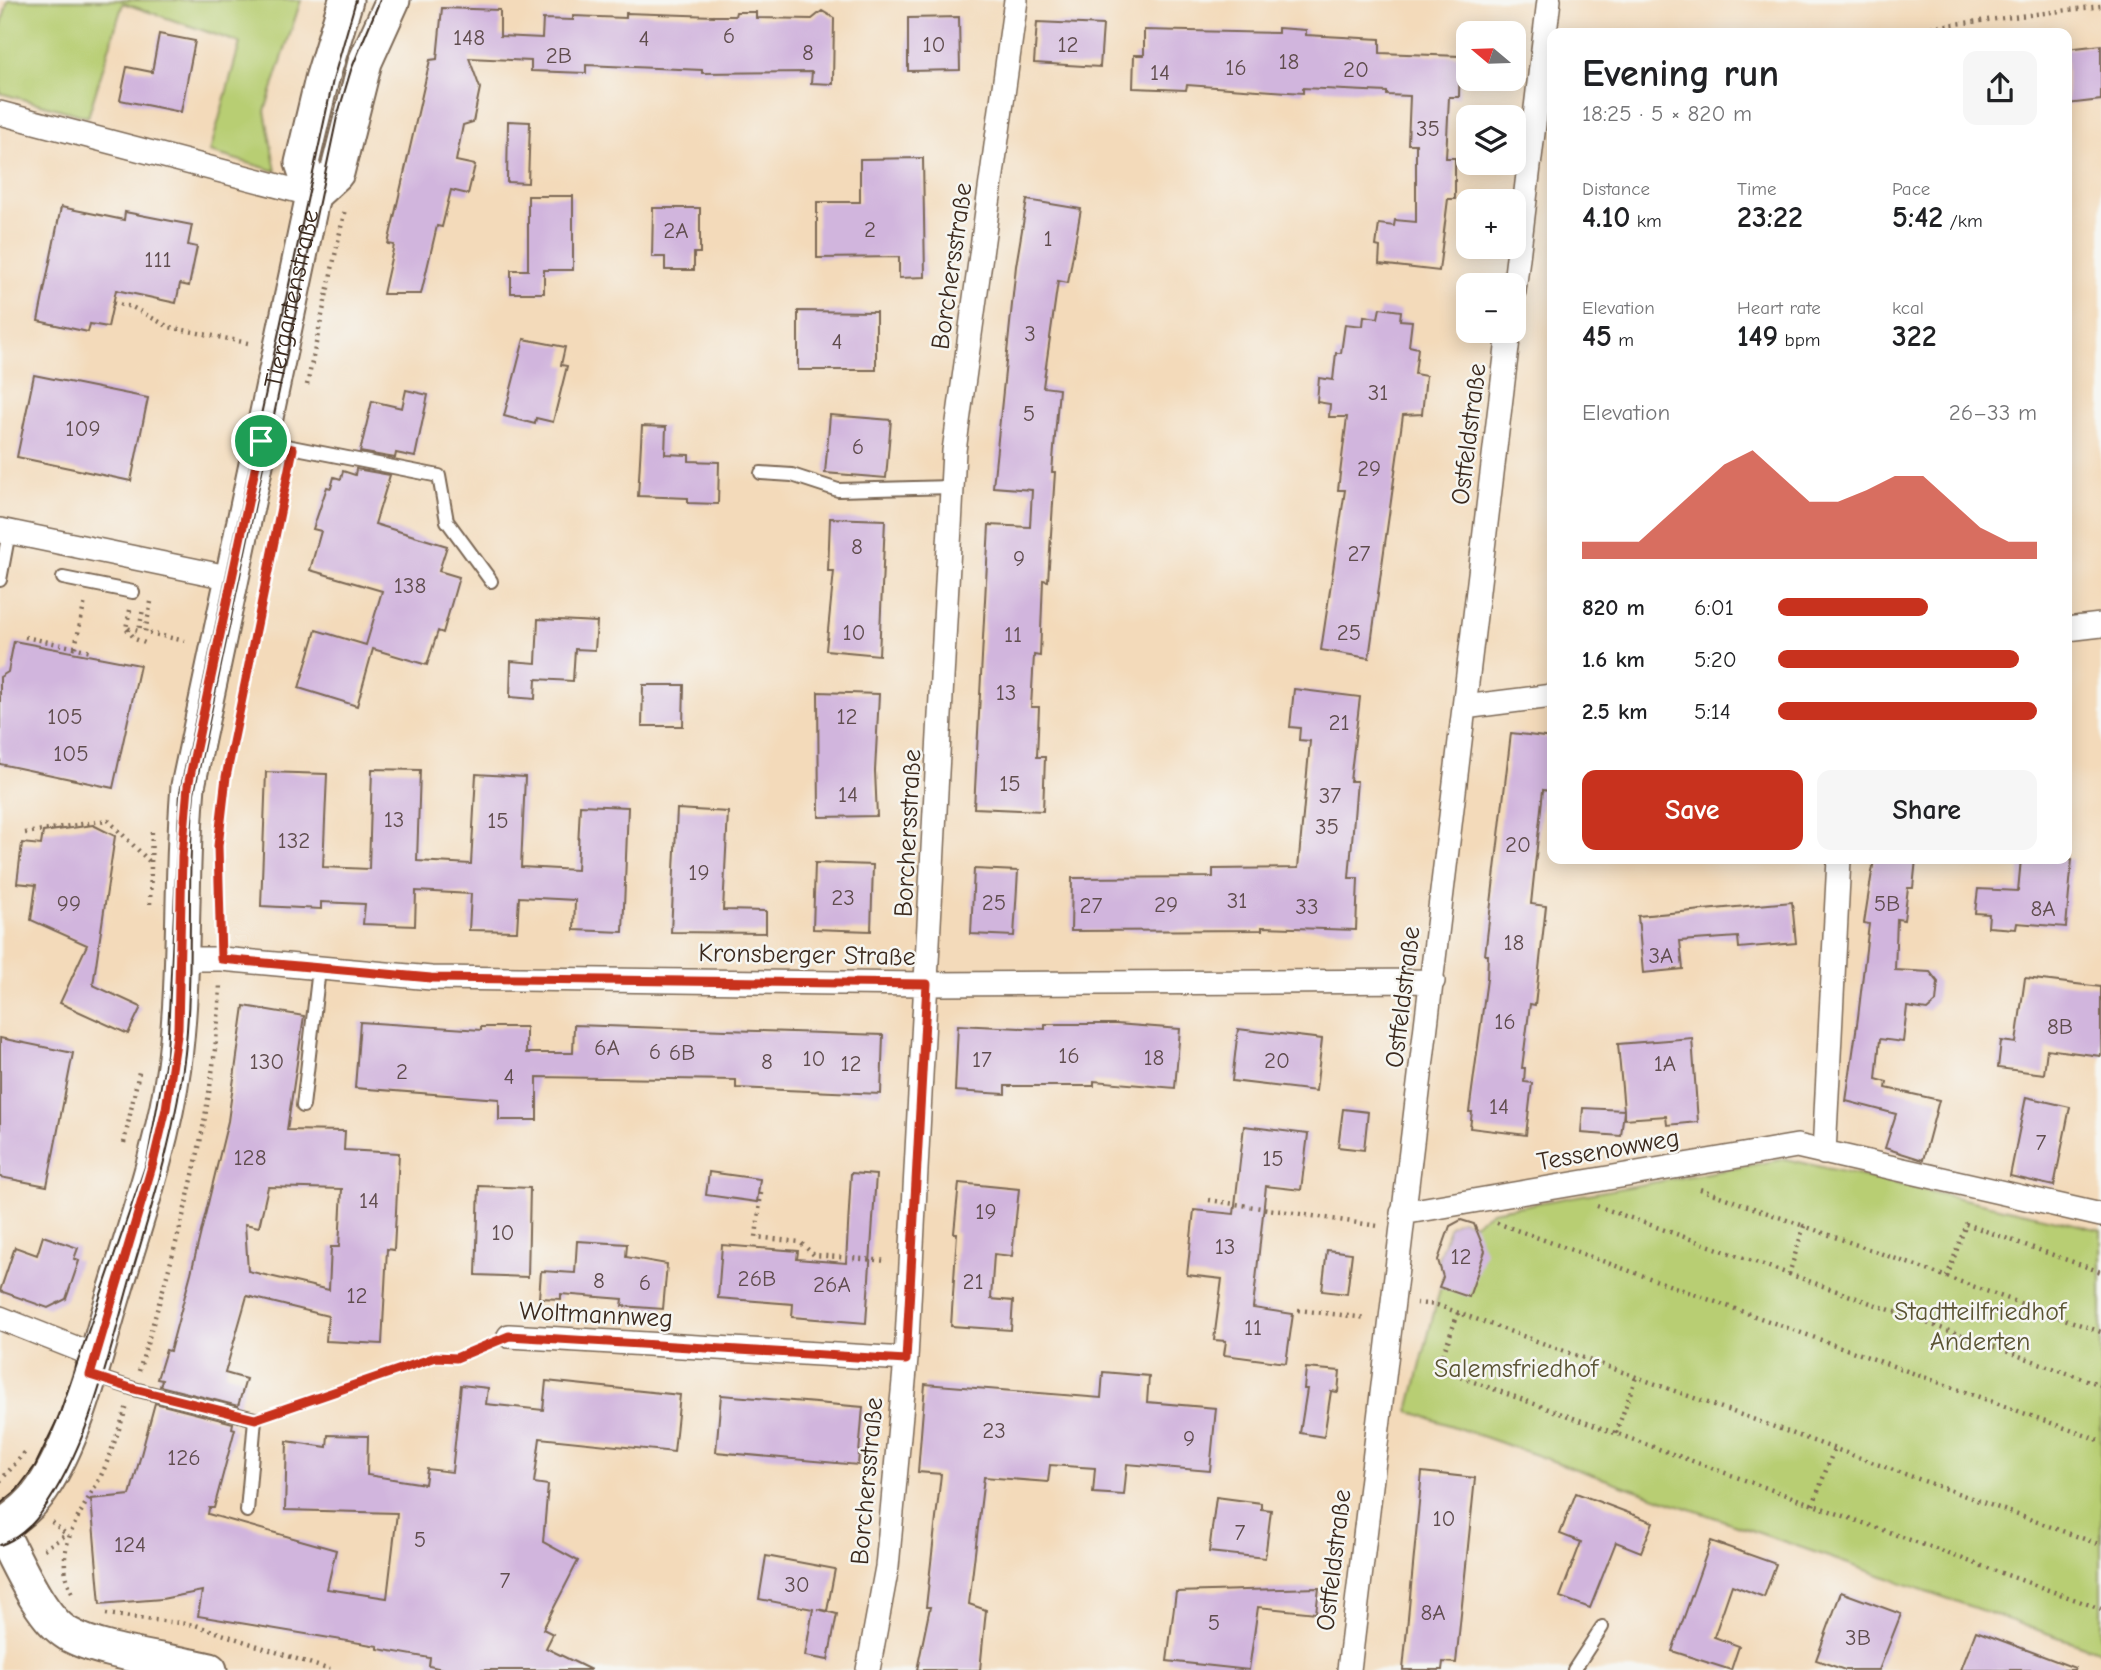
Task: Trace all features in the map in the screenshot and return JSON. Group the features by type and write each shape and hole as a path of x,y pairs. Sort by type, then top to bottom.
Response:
{"main road":[{"name":"Tiergartenstraße","path":"0,1529 32,1505 63,1449 93,1365 153,1163 166,1109 178,1029 182,856 188,786 313,195 302,163 321,79 346,0"},
{"name":"Tiergartenstraße","path":"313,195 337,173 365,62 393,0"},
{"path":"0,1529 40,1601 67,1633 101,1645 210,1670"}],"street":[{"name":"Borchersstraße","path":"868,1670 887,1567 906,1360 954,451 1016,0"},
{"path":"1516,273 1549,0"},
{"name":"Tiergartenstraße","path":"0,113 313,195"},
{"name":"Ostfeldstraße","path":"1349,1670 1508,343"},
{"path":"5,531 232,578"},
{"path":"2072,628 2101,625"},
{"path":"1464,708 1547,697"},
{"path":"1824,1153 1839,864"},
{"name":"Kronsberger Straße","path":"180,959 221,959 431,978 927,984 1433,981"},
{"name":"Tessenowweg","path":"1401,1221 1797,1146 2101,1215"},
{"path":"0,1318 93,1365"},
{"name":"Woltmannweg","path":"509,1336 906,1360"}],"lane":[{"path":"261,441 439,476 447,521 491,581"},
{"path":"761,473 792,475 838,490 952,487"},
{"path":"0,580 5,531"},
{"path":"63,578 134,592"},
{"path":"303,1106 319,969"},
{"path":"93,1365 134,1389 255,1419 247,1511"},
{"path":"1574,1670 1602,1627"}],"path":[{"path":"1923,28 2101,6"},
{"path":"305,395 346,200"},
{"path":"113,303 132,307 169,327 248,343"},
{"path":"75,647 90,583"},
{"path":"126,628 134,592"},
{"path":"126,628 139,631 146,598 152,599 145,632 185,641"},
{"path":"126,628 135,639 145,643"},
{"path":"25,637 91,651"},
{"path":"73,1594 65,1578 67,1535 104,1469 134,1389 191,1192 209,1105 218,1044 221,959 218,846 242,694"},
{"path":"25,833 108,820 149,861"},
{"path":"1691,1186 2101,1332"},
{"path":"761,1193 756,1237 800,1242 814,1255 911,1263"},
{"path":"1209,1200 1401,1221"},
{"path":"1606,1202 1593,1205 2101,1385"},
{"path":"1509,1221 1497,1223 2101,1441"},
{"path":"1947,1277 1966,1224 2101,1272"},
{"path":"1788,1274 1804,1226"},
{"path":"1437,1306 2101,1545"},
{"path":"1298,1310 1390,1320"},
{"path":"1458,1313 1438,1369 2101,1609"},
{"name":"Woltmannweg","path":"255,1419 436,1357 456,1358 509,1336"},
{"path":"1616,1433 1636,1377"},
{"path":"0,1481 34,1440"},
{"path":"1813,1505 1834,1449"},
{"path":"101,1614 195,1625 330,1670"}],"green space":[{"path":"8,0 301,0 265,111 276,171 210,152 240,43 123,3 88,117 0,93 0,31"},
{"path":"1786,1159 2101,1230 2101,1652 1409,1411 1444,1273 1438,1260 1450,1226 1461,1220 1474,1224 1492,1211"}],"building":[{"path":"442,8 500,10 500,36 542,38 543,19 573,20 573,16 626,18 626,13 735,16 736,12 756,12 756,18 812,19 822,11 834,18 833,84 811,83 812,72 702,73 702,70 586,65 586,73 531,71 531,61 469,58 480,88 473,122 463,125 456,161 475,165 468,194 451,190 442,227 437,226 421,294 383,294 394,245 388,244 430,60 437,59"},
{"path":"959,17 960,70 908,71 908,18"},
{"path":"1037,22 1103,25 1100,67 1034,63"},
{"path":"1278,28 1306,30 1306,35 1380,39 1380,53 1456,56 1456,91 1459,91 1459,97 1449,97 1446,158 1455,158 1455,199 1448,199 1439,271 1379,264 1380,247 1376,246 1379,224 1394,226 1395,220 1416,222 1416,144 1408,144 1410,96 1387,95 1387,92 1303,88 1303,93 1187,85 1186,90 1133,88 1134,55 1144,55 1144,30 1278,33"},
{"path":"159,34 195,41 181,112 120,100 127,67 152,72"},
{"path":"2101,45 2101,100 2072,103 2072,48"},
{"path":"508,121 530,122 528,183 507,182"},
{"path":"923,158 925,277 899,278 899,257 817,258 817,202 860,202 860,159"},
{"path":"528,196 573,196 573,270 544,270 544,293 511,293 511,270 528,270"},
{"path":"1027,200 1081,209 1068,283 1058,281 1043,387 1059,389 1052,472 1055,472 1048,581 1043,580 1040,656 1034,655 1031,707 1039,707 1037,757 1045,757 1043,811 974,808 989,525 1030,527 1032,490 993,487 1016,266"},
{"path":"61,207 124,220 125,212 192,225 188,245 197,247 189,286 180,284 176,303 116,290 108,327 90,324 88,332 38,321"},
{"path":"653,208 700,208 700,253 694,253 694,270 665,270 665,257 652,257"},
{"path":"1380,308 1401,311 1400,320 1412,321 1409,346 1418,348 1415,374 1426,376 1422,414 1403,415 1369,658 1321,650 1345,490 1338,490 1347,417 1329,417 1330,404 1317,402 1319,378 1333,380 1336,353 1341,353 1345,324 1363,326 1364,316 1378,318"},
{"path":"798,311 876,312 876,370 798,370"},
{"path":"524,339 565,347 561,365 567,366 553,422 536,418 535,424 504,416"},
{"path":"34,375 148,398 131,481 17,457"},
{"path":"406,390 428,395 415,457 396,453 395,458 360,452 372,401 402,408"},
{"path":"830,415 891,420 886,478 825,473"},
{"path":"642,426 666,427 665,454 689,455 689,461 719,462 718,504 688,503 688,498 638,496"},
{"path":"356,469 390,475 375,524 447,546 439,571 459,577 443,633 438,631 427,665 373,649 357,706 299,688 316,630 366,645 382,591 310,570 321,531 313,529 327,487 331,488 334,477 341,479 343,471 355,475"},
{"path":"830,518 885,520 879,655 826,650 834,571 828,571"},
{"path":"538,619 597,622 595,650 575,649 573,681 536,679 535,699 510,697 511,661 536,663"},
{"path":"14,641 140,665 113,788 0,764 0,677 8,672"},
{"path":"643,685 684,685 683,726 642,726"},
{"path":"1294,689 1360,697 1350,781 1357,781 1349,878 1358,878 1356,930 1262,927 1262,930 1071,931 1072,878 1213,877 1213,869 1298,868 1310,741 1299,740 1300,728 1290,727"},
{"path":"818,692 879,694 875,771 877,816 819,817"},
{"path":"1511,733 1547,737 1547,791 1543,790 1531,904 1546,906 1535,1005 1530,1004 1522,1068 1525,1068 1524,1082 1532,1083 1526,1135 1470,1128 1472,1112 1469,1112 1487,979 1488,955 1485,955"},
{"path":"372,769 420,770 417,861 471,864 476,774 525,777 521,867 577,870 580,805 628,807 623,932 574,930 575,900 519,897 517,931 469,930 471,894 416,891 415,926 363,924 365,904 321,902 321,909 261,906 266,772 327,774 323,867 369,869"},
{"path":"677,809 728,812 723,910 766,911 766,933 671,932"},
{"path":"93,825 115,836 93,985 141,1007 128,1034 60,1003 87,945 31,920 36,885 17,883 22,843 41,845 43,832"},
{"path":"815,863 873,865 871,931 813,929"},
{"path":"1873,864 1915,864 1913,888 1908,888 1904,920 1897,919 1895,970 1930,972 1938,982 1936,1002 1927,1010 1907,1007 1903,1042 1880,1039 1876,1079 1887,1082 1886,1088 1939,1100 1923,1160 1885,1148 1896,1114 1846,1101 1869,924 1864,923"},
{"path":"2021,864 2072,864 2066,927 2017,923 2016,929 1988,927 1989,914 1975,913 1978,889 2018,891"},
{"path":"974,869 1018,871 1014,936 971,934"},
{"path":"1792,902 1796,943 1739,948 1738,937 1680,941 1683,969 1643,973 1638,916"},
{"path":"2025,978 2101,987 2101,1056 2047,1049 2044,1074 1998,1068 2001,1041 2016,1043"},
{"path":"244,1006 304,1016 287,1130 345,1131 344,1150 399,1153 394,1250 387,1249 382,1344 326,1341 328,1316 247,1296 225,1373 246,1379 238,1406 160,1386 162,1380 157,1379 166,1350 170,1351 228,1121","holes":["268,1187 342,1189 339,1247 331,1247 329,1290 248,1271 245,1224 259,1227"]},
{"path":"360,1022 481,1030 481,1027 526,1027 526,1053 573,1053 574,1025 883,1035 881,1094 736,1088 736,1080 537,1077 537,1120 499,1120 499,1099 355,1088"},
{"path":"1045,1024 1116,1024 1180,1029 1175,1088 1094,1081 1094,1086 1005,1086 1005,1094 955,1091 958,1025 1045,1029"},
{"path":"1238,1029 1322,1039 1316,1091 1232,1081"},
{"path":"0,1038 73,1053 47,1186 0,1177"},
{"path":"1692,1038 1698,1122 1667,1125 1666,1116 1624,1119 1624,1111 1621,1136 1581,1133 1583,1108 1624,1110 1618,1044"},
{"path":"2026,1097 2070,1107 2054,1186 2010,1176"},
{"path":"1343,1109 1368,1112 1364,1150 1338,1147"},
{"path":"1244,1126 1308,1134 1301,1190 1266,1186 1253,1308 1293,1314 1286,1363 1224,1355 1226,1341 1214,1340 1222,1279 1187,1275 1194,1210 1234,1214"},
{"path":"709,1172 760,1179 757,1202 706,1195"},
{"path":"851,1173 876,1175 866,1323 792,1317 793,1304 718,1298 722,1245 798,1251 797,1259 846,1263"},
{"path":"959,1183 1019,1189 1012,1256 994,1254 991,1299 1013,1301 1011,1330 951,1326 957,1233 954,1233"},
{"path":"479,1186 530,1188 528,1277 476,1275"},
{"path":"1461,1220 1474,1224 1485,1251 1469,1297 1439,1287 1443,1277 1438,1260 1450,1226"},
{"path":"43,1236 78,1248 74,1259 79,1261 66,1299 48,1308 0,1291 15,1247 37,1255"},
{"path":"577,1241 627,1244 626,1257 667,1264 663,1309 622,1306 623,1299 561,1294 561,1299 539,1298 541,1271 575,1273"},
{"path":"1327,1250 1352,1253 1347,1294 1322,1291"},
{"path":"1306,1368 1340,1371 1338,1392 1331,1391 1324,1437 1300,1433 1307,1389 1304,1389"},
{"path":"1103,1372 1149,1376 1147,1402 1216,1408 1210,1471 1127,1464 1124,1495 1093,1493 1095,1468 1050,1465 1048,1482 984,1477 969,1604 986,1610 980,1670 917,1670 930,1607 926,1607 941,1474 918,1472 925,1384 1101,1398"},
{"path":"546,1381 680,1395 674,1452 540,1438 534,1483 548,1485 543,1542 578,1561 543,1629 553,1634 546,1648 591,1670 447,1670 429,1666 430,1658 378,1649 378,1646 198,1616 202,1591 162,1599 100,1604 91,1499 130,1495 155,1403 233,1423 232,1428 235,1429 214,1508 209,1508 208,1514 336,1550 327,1589 387,1598 397,1513 285,1510 287,1441 327,1447 328,1435 368,1436 367,1475 425,1484 427,1469 452,1472 461,1385 488,1388 486,1404 543,1410"},
{"path":"721,1395 863,1407 858,1465 716,1452"},
{"path":"1422,1472 1475,1478 1456,1663 1443,1662 1442,1670 1403,1670"},
{"path":"1576,1493 1653,1522 1641,1552 1616,1542 1590,1608 1560,1597 1581,1542 1560,1534"},
{"path":"1216,1497 1261,1503 1261,1509 1271,1510 1265,1558 1209,1552"},
{"path":"1711,1541 1776,1564 1764,1597 1732,1585 1714,1637 1739,1646 1731,1670 1672,1651"},
{"path":"766,1556 835,1569 827,1611 817,1609 837,1614 828,1660 805,1656 813,1609 759,1599"},
{"path":"1319,1588 1316,1613 1258,1607 1249,1670 1167,1661 1176,1592"},
{"path":"1841,1592 1901,1614 1879,1670 1845,1670 1816,1660"},
{"path":"1976,1631 2075,1668 1961,1670"}],"tram line":[{"path":"0,1504 16,1491 35,1466 59,1416 147,1161 167,1054 180,792 333,80 356,0"},
{"path":"0,1545 12,1540 33,1523 58,1487 72,1459 105,1370 155,1196 185,1053 194,793 337,117 351,70 380,0"}],"route":[{"path":"261,441 293,449 226,777 218,846 221,959 431,978 927,984 906,1360 509,1336 456,1358 436,1357 255,1419 134,1389 90,1375 153,1163 166,1109 178,1029 182,856 188,786 261,441"}],"park label":[{"name":"Stadtteilfriedhof Anderten","path":"1980,1326"},
{"name":"Salemsfriedhof","path":"1516,1368"}]}
